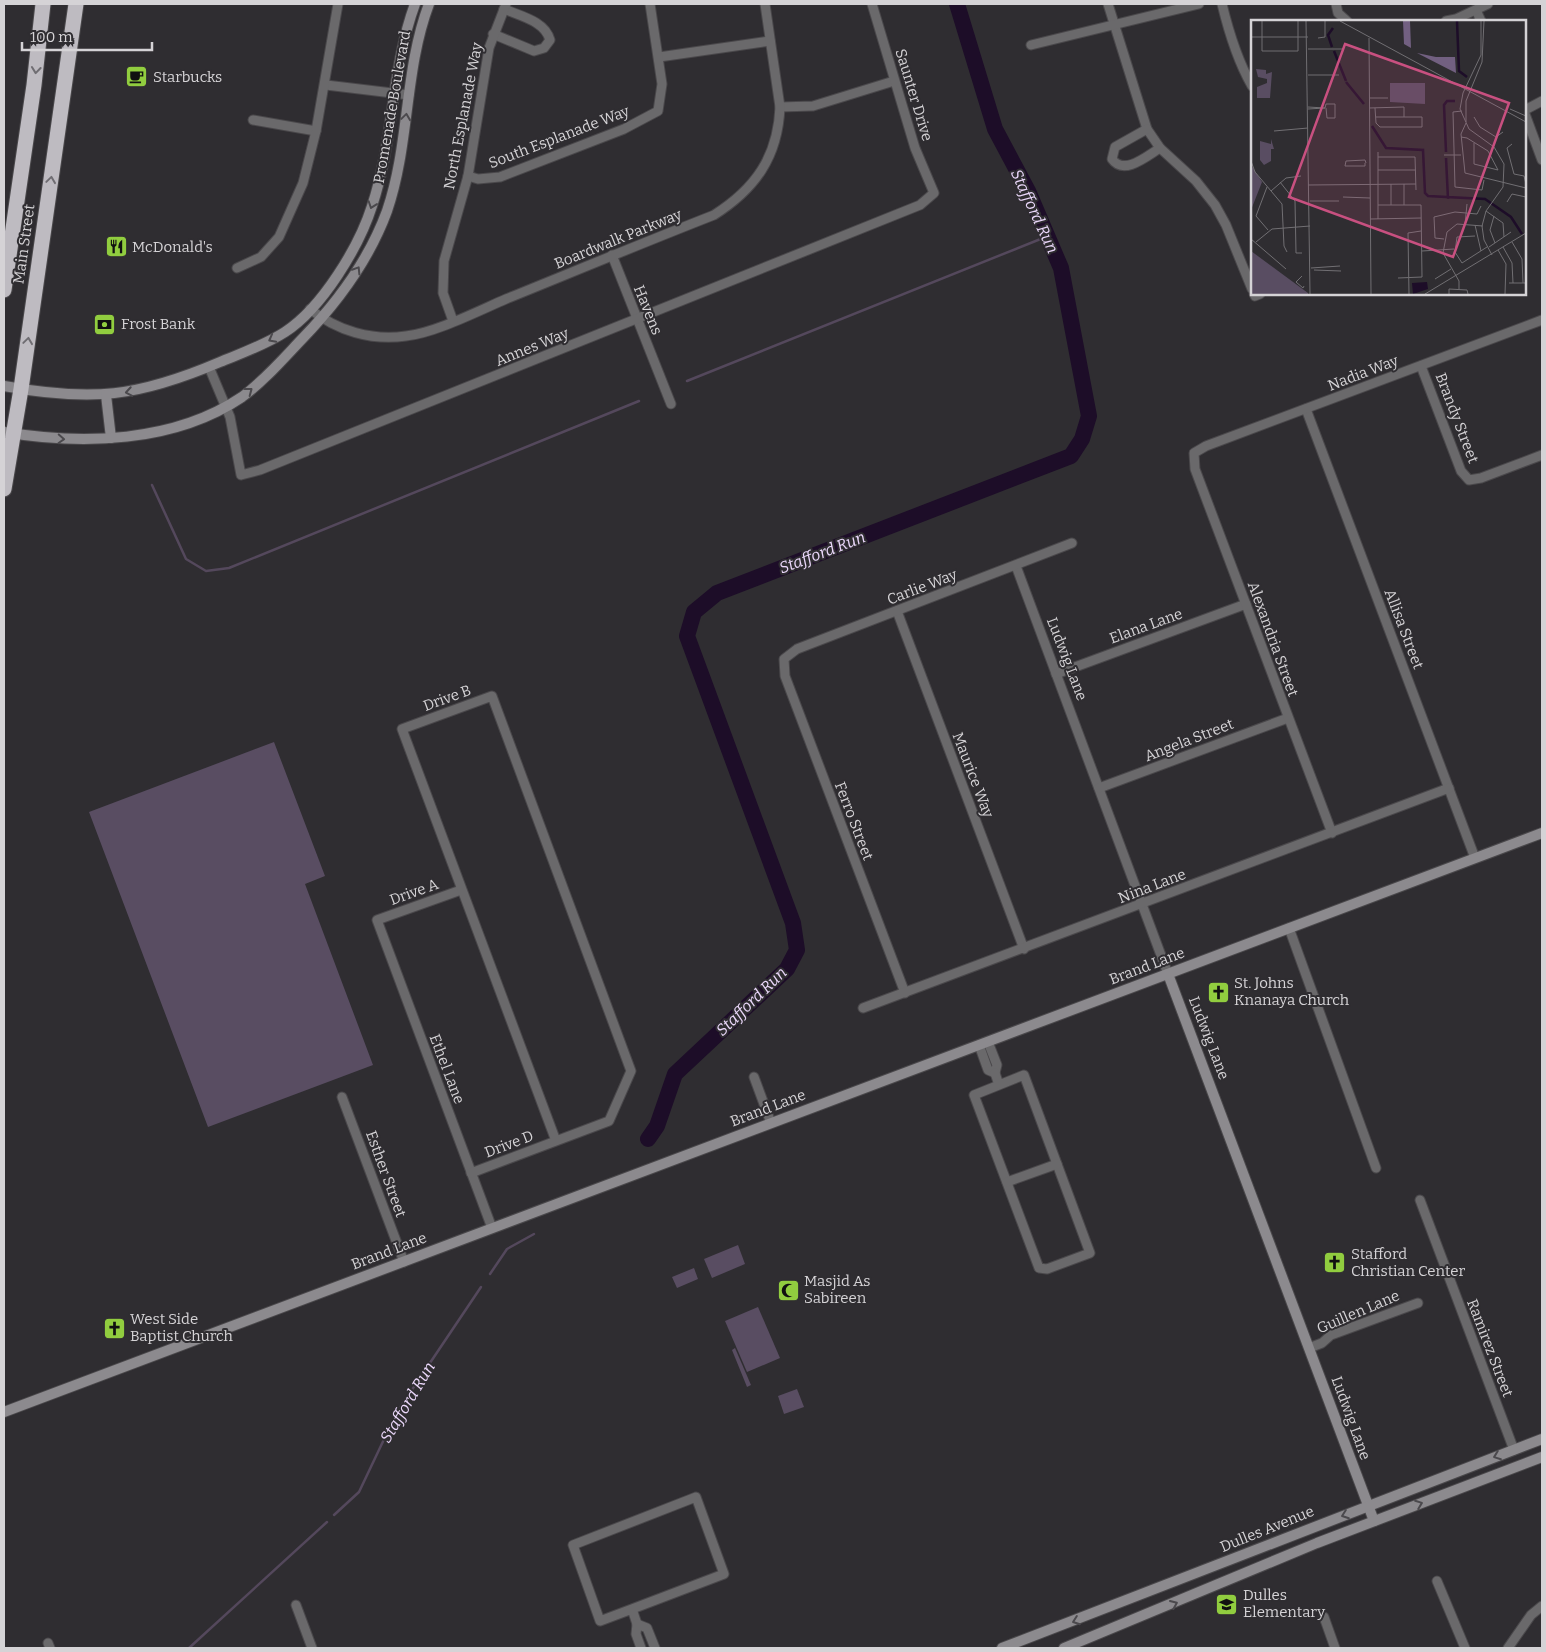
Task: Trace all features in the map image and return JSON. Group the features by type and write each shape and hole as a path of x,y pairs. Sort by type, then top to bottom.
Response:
{"highway":[{"name":"Main Street","path":"4,290 34,85 42,4"},
{"name":"Main Street","path":"4,490 8,433 21,390 76,4"}],"street":[{"path":"237,268 261,256 279,236 303,183 326,84 338,4"},
{"name":"Promenade Boulevard","path":"4,386 67,396 106,395 144,389 209,367 279,336 301,319 347,259 372,208 386,154 405,38 415,4"},
{"name":"Promenade Boulevard","path":"8,433 60,440 111,438 169,428 226,406 255,387 322,319 368,253 387,211 400,162 417,49 429,4"},
{"path":"650,4 659,57 770,41"},
{"name":"Boardwalk Parkway","path":"310,309 322,319 351,332 390,338 408,336 453,321 714,215 734,202 750,188 763,169 779,124 780,107 765,4"},
{"name":"Saunter Drive","path":"872,4 915,148 934,193"},
{"path":"1108,4 1147,129 1160,148 1196,181 1215,205 1251,284"},
{"path":"1031,45 1199,4"},
{"path":"1222,4 1232,45 1251,84"},
{"path":"1336,4 1338,13 1345,20"},
{"path":"1449,20 1488,4"},
{"path":"493,34 534,51 544,48 550,40 547,31 541,26 505,6"},
{"name":"North Esplanade Way","path":"453,321 443,293 444,261 468,176 489,48 505,6"},
{"path":"1476,10 1481,20"},
{"name":"South Esplanade Way","path":"468,176 483,180 500,177 624,129 658,111 662,84 659,57"},
{"path":"780,107 812,106 894,81"},
{"path":"326,84 410,95"},
{"path":"1526,109 1542,101"},
{"path":"1526,117 1542,160"},
{"path":"253,120 316,131"},
{"path":"1147,129 1115,147 1112,159 1116,164 1123,166 1132,164 1160,148"},
{"name":"Annes Way","path":"209,367 226,406 233,430 236,457 241,475 260,470 920,204 934,193"},
{"name":"Havens","path":"612,255 671,404"},
{"name":"Nadia Way","path":"1194,453 1206,446 1542,320"},
{"name":"Brandy Street","path":"1421,366 1461,471 1469,480 1481,478 1542,455"},
{"path":"106,395 111,438"},
{"name":"Allisa Street","path":"1306,409 1476,858"},
{"name":"Alexandria Street","path":"1194,453 1195,469 1332,832"},
{"name":"Carlie Way","path":"784,658 796,649 1072,543"},
{"name":"Ludwig Lane","path":"1016,566 1374,1521"},
{"name":"Elana Lane","path":"1056,674 1246,604"},
{"name":"Maurice Way","path":"897,611 1024,949"},
{"name":"Ferro Street","path":"784,658 785,676 905,993"},
{"name":"Drive B","path":"492,696 631,1071 609,1121 556,1141 402,729 492,696"},
{"name":"Angela Street","path":"1099,788 1288,718"},
{"name":"Nina Lane","path":"863,1008 1450,788"},
{"name":"Brand Lane","path":"4,1412 1542,833"},
{"name":"Drive A","path":"377,920 461,890"},
{"name":"Ethel Lane","path":"377,920 492,1228"},
{"path":"1289,928 1376,1168"},
{"path":"983,1043 997,1066 995,1073 999,1085"},
{"path":"1024,1075 1057,1164 1090,1253 1047,1269 1040,1268 974,1094 1024,1075"},
{"path":"754,1077 771,1123"},
{"name":"Esther Street","path":"342,1097 404,1262"},
{"name":"Drive D","path":"471,1173 556,1141"},
{"path":"1007,1182 1057,1164"},
{"name":"Ramirez Street","path":"1420,1200 1514,1450"},
{"name":"Guillen Lane","path":"1309,1348 1322,1343 1330,1335 1418,1303"},
{"name":"Dulles Avenue","path":"1002,1648 1542,1439"},
{"path":"1064,1648 1374,1521 1542,1457"},
{"path":"696,1497 724,1574 632,1609 600,1621 573,1544 696,1497"},
{"path":"1437,1581 1465,1648"},
{"path":"296,1605 312,1648"},
{"path":"1508,1648 1531,1615 1542,1606"},
{"path":"632,1609 637,1624 636,1634 641,1648"},
{"path":"1324,1617 1335,1648"},
{"path":"637,1624 647,1628 655,1648"}],"shaded area":[{"path":"274,742 325,876 305,884 373,1065 208,1127 89,812"},
{"path":"738,1245 745,1264 712,1278 704,1259"},
{"path":"694,1268 698,1279 677,1288 672,1277"},
{"path":"758,1307 780,1358 747,1372 725,1321"},
{"path":"735,1348 751,1385 747,1387 732,1350"},
{"path":"797,1389 804,1407 784,1414 778,1396"}],"waterway":[{"name":"Stafford Run","path":"648,1139 657,1126 675,1074 787,969 797,950 793,923 687,636 694,612 717,593 1071,456 1082,439 1089,416 1061,268 1028,191 995,129 957,4"},
{"path":"687,381 1048,236"},
{"path":"152,485 186,559 206,571 229,568 639,401"},
{"name":"Stafford Run","path":"490,1274 507,1249 534,1234"},
{"name":"Stafford Run","path":"334,1515 359,1492 397,1412 481,1287"},
{"name":"Stafford Run","path":"189,1648 327,1522"}],"place":[{"name":"Starbucks","path":"137,77"},
{"name":"McDonald's","path":"116,247"},
{"name":"Frost Bank","path":"105,324"},
{"name":"St. Johns Knanaya Church","path":"1218,992"},
{"name":"Stafford Christian Center","path":"1335,1263"},
{"name":"Masjid As Sabireen","path":"788,1290"},
{"name":"West Side Baptist Church","path":"114,1328"},
{"name":"Dulles Elementary","path":"1227,1604"}]}
